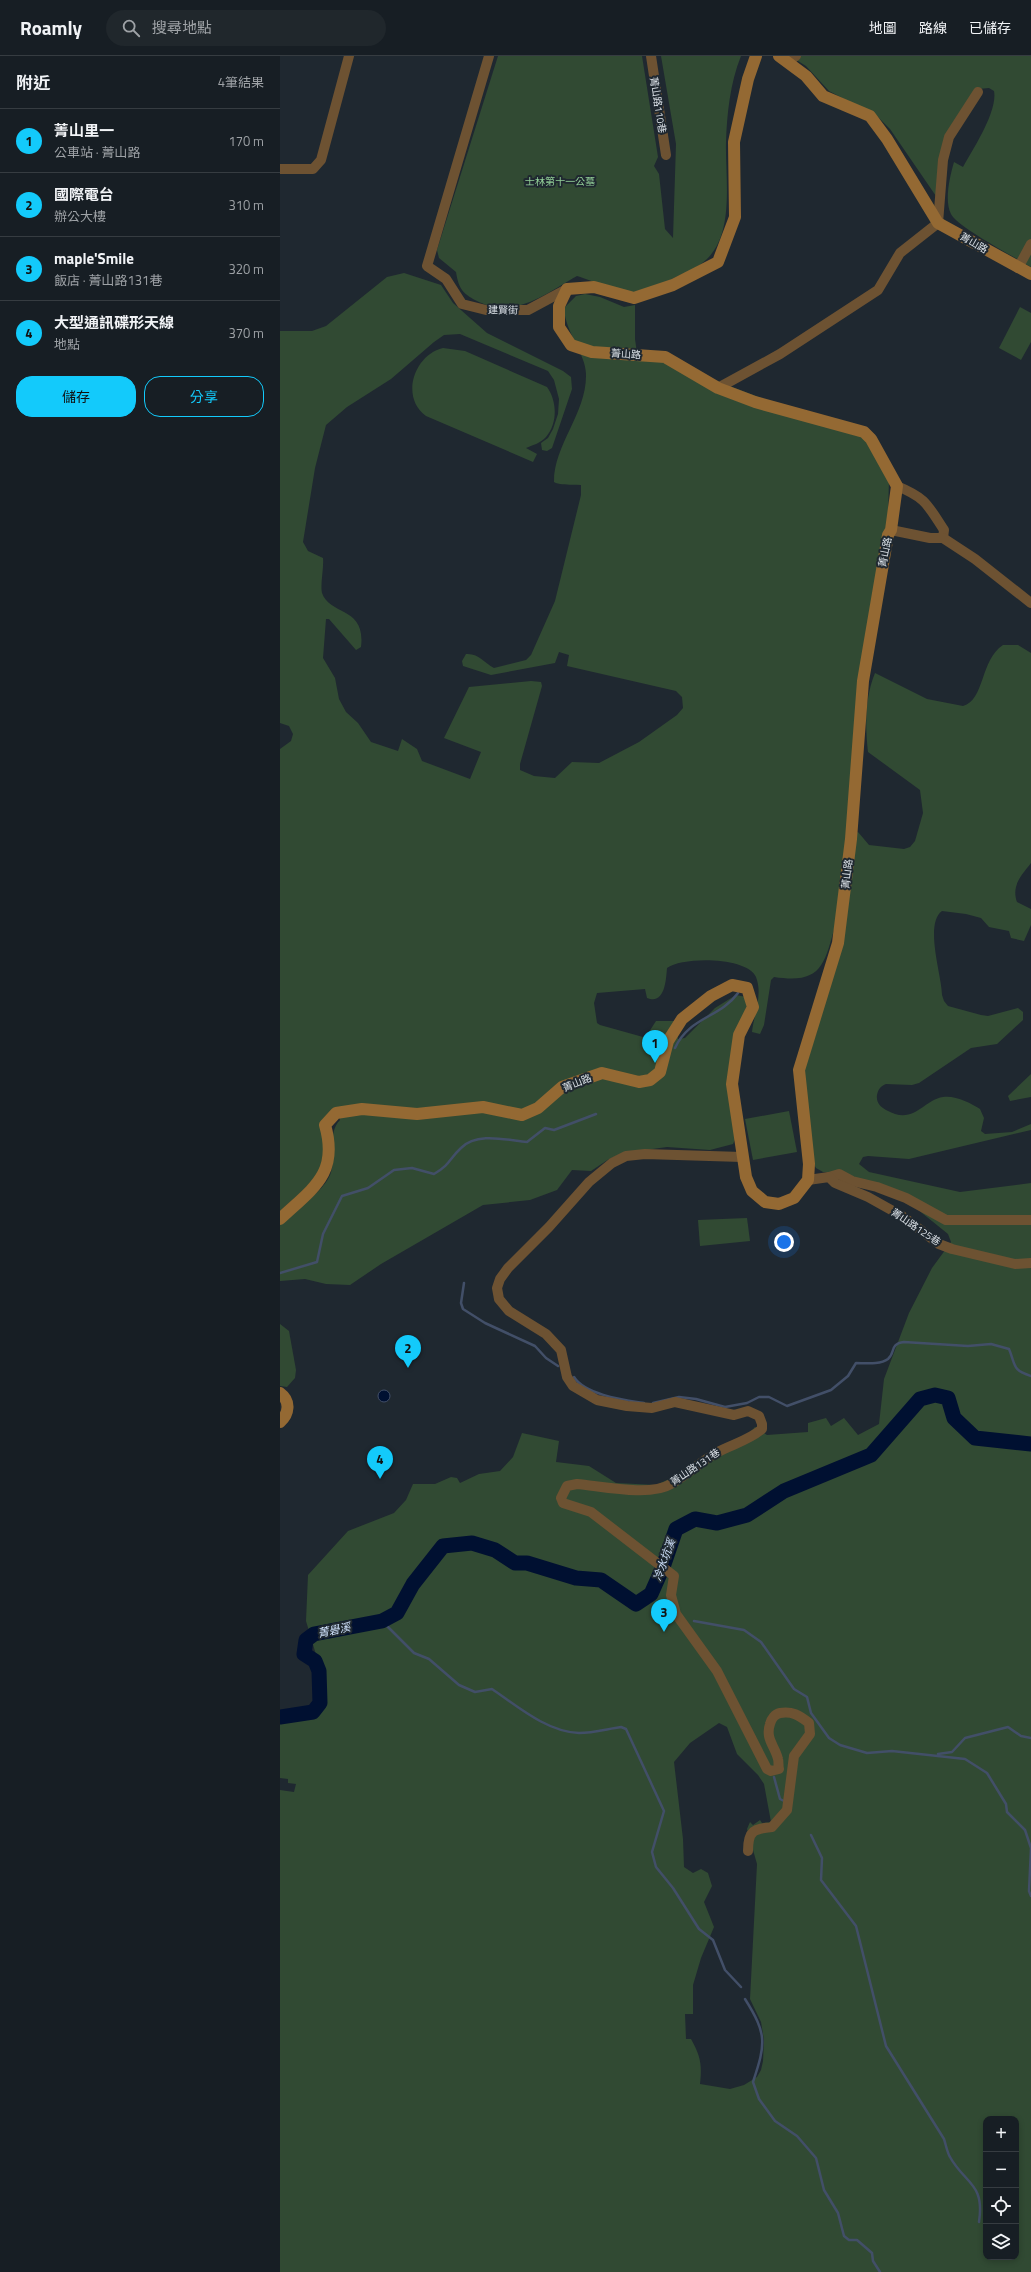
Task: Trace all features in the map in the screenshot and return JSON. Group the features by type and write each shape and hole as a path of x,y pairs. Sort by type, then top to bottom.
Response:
{"street":[{"path":"280,169 313,169 321,160 349,56"},
{"name":"建賢街","path":"489,56 428,266 446,279 462,304 486,310 528,310 567,289"},
{"name":"菁山路110巷","path":"651,56 666,155"},
{"path":"567,289 594,287 634,298 673,285 718,262 735,217 734,142 748,79 756,56"},
{"path":"788,58 823,96 870,116 887,139 938,223"},
{"path":"718,388 780,354 878,290 900,253 938,223 943,160 949,137 978,92"},
{"name":"菁山路","path":"938,223 1031,274"},
{"path":"1018,268 1031,244"},
{"name":"菁山路","path":"280,1219 324,1176 328,1161 329,1146 325,1125 336,1113 362,1109 417,1114 483,1107 522,1115 538,1108 562,1087 602,1073 639,1082 650,1080 660,1072 668,1041 682,1019 711,996 732,985 747,988 753,1007 739,1035 732,1084 746,1177 752,1191 765,1202 779,1204 794,1198 808,1180 799,1070 838,943 851,839 863,681 888,535 891,530 897,486 871,439 864,432 788,412 718,388 665,357 592,352 571,345 559,327 559,306 567,289"},
{"path":"897,486 919,495 930,508 944,530 942,538"},
{"path":"891,530 930,538 942,538 975,559 1031,603"},
{"name":"菁山路131巷","path":"742,1157 645,1154 626,1156 612,1163 590,1182 549,1228 508,1268 500,1279 497,1288 499,1299 509,1312 546,1334 561,1350 567,1377 573,1386 597,1400 627,1406 652,1408 680,1403 722,1414 734,1415 748,1412 755,1413 761,1420 762,1429 748,1440 728,1446 670,1485 656,1489 640,1489 577,1484 567,1486 561,1498 563,1503 591,1512 674,1576 671,1595 676,1614 717,1672 767,1769 771,1771 779,1769 778,1758 767,1732 771,1720 777,1714 787,1712 798,1714 809,1723 810,1734 794,1756 787,1810 772,1827 756,1829 751,1833 748,1840 748,1851"},
{"path":"808,1180 839,1174 852,1181 877,1187 906,1198 946,1220 1031,1220"},
{"name":"菁山路125巷","path":"829,1177 835,1183 853,1189 902,1216 939,1244 952,1249 1015,1264 1031,1263"},
{"path":"280,1393 284,1396 288,1406 286,1417 280,1422"}],"green space":[{"name":"士林第十一公墓","path":"498,56 642,56 658,157 654,166 659,174 665,229 673,238 676,144 661,56 741,56 734,77 728,110 726,142 727,204 725,219 722,234 716,248 707,259 693,269 645,292 637,293 620,291 577,276 542,296 518,306 505,308 492,306 479,302 465,294 460,287 456,272 439,258 437,250"},
{"path":"790,56 1031,56 1031,267 987,242 964,226 955,219 949,209 948,188 954,162 963,167 973,150 989,119 994,99 994,91 989,88 978,89 951,129 938,199 890,129 877,116 829,91 806,66"},
{"path":"404,273 441,285 453,303 487,333 563,371 571,377 572,389 552,448 547,451 542,450 541,443 548,438 558,414 559,399 554,380 548,371 460,334 444,335 391,379 347,407 326,425 315,468 303,542 308,551 323,558 322,593 326,600 353,618 358,624 361,634 361,647 356,650 329,619 326,619 323,658 335,678 339,699 346,712 358,723 371,742 398,751 402,739 417,749 422,761 470,779 481,752 444,738 469,687 531,681 541,682 542,686 520,764 520,770 534,776 555,778 572,762 599,763 639,742 677,715 683,708 682,697 676,691 567,666 569,655 559,652 555,663 491,675 463,666 462,661 466,654 471,654 478,657 494,668 526,660 531,655 555,601 581,495 581,485 554,482 555,468 559,455 576,415 585,388 585,366 568,326 564,308 576,296 585,294 600,297 624,307 635,305 635,339 638,360 663,361 860,435 866,441 889,480 888,516 835,926 823,962 818,969 802,978 774,977 771,980 764,1025 760,1034 752,1032 759,991 756,977 751,970 741,965 729,962 700,960 675,964 667,968 665,985 661,995 658,998 647,998 645,989 597,993 594,1003 597,1023 600,1025 643,1037 647,1035 656,1021 676,1021 678,1039 685,1038 715,1008 736,995 746,997 748,1003 738,1029 737,1135 733,1144 710,1150 667,1147 624,1153 609,1159 591,1171 572,1170 557,1190 530,1200 483,1205 381,1264 350,1285 326,1284 305,1279 280,1281 280,1224 313,1196 328,1179 332,1165 333,1133 340,1120 339,1117 326,1118 326,1147 323,1164 319,1172 307,1186 280,1211 280,749 291,741 293,734 289,726 280,723 280,331 312,331 326,326 387,277"},
{"path":"1020,307 1031,313 1031,342 1021,360 999,348"},
{"path":"443,348 465,351 547,387 553,399 554,405 555,412 553,425 544,439 526,448 537,454 533,462 426,416 418,408 412,388 418,368 424,359 433,352"},
{"path":"1003,645 1018,645 1031,653 1031,863 1018,881 1015,890 1017,902 1031,909 1031,925 1024,941 1011,938 1009,931 989,927 981,918 966,914 942,911 937,918 934,927 935,951 942,995 948,1006 988,1016 1018,1008 1023,1012 1023,1020 997,1044 971,1048 919,1083 912,1085 886,1084 879,1089 877,1093 877,1100 880,1106 884,1109 896,1114 904,1115 918,1111 936,1099 953,1097 968,1102 980,1109 984,1118 981,1131 985,1134 1012,1132 1031,1124 1031,1130 909,1159 868,1156 863,1157 859,1164 869,1172 960,1192 1031,1183 1031,2272 280,2272 280,1790 294,1792 296,1784 288,1783 288,1779 280,1778 280,1717 313,1716 320,1709 323,1678 306,1621 308,1575 348,1531 394,1513 406,1500 413,1484 435,1484 451,1477 457,1478 460,1483 479,1474 500,1471 513,1457 522,1433 559,1441 556,1462 589,1466 616,1483 656,1485 669,1479 713,1449 749,1433 755,1427 767,1435 808,1432 808,1423 826,1418 831,1426 844,1418 858,1435 879,1424 884,1379 909,1313 932,1268 951,1242 948,1234 922,1213 903,1194 836,1173 823,1172 816,1168 812,1161 803,1070 816,1034 856,833 858,832 869,845 904,849 910,847 915,841 923,813 920,790 868,752 866,732 867,712 869,692 875,673 927,699 963,706 970,702 975,696 990,660","holes":["719,1723 727,1727 737,1754 758,1775 764,1784 771,1822 762,1823 760,1820 753,1825 750,1822 747,1829 757,1864 750,1999 761,2022 764,2040 763,2061 761,2070 757,2077 744,2085 730,2089 700,2084 701,2066 699,2056 691,2039 686,2039 685,2014 693,2014 693,1985 701,1958 714,1927 704,1902 712,1886 708,1873 701,1869 693,1873 684,1867 683,1839 674,1762 690,1743"]},
{"path":"1031,1074 1031,1097 1010,1101 1008,1096"},
{"path":"789,1111 797,1152 753,1160 745,1119"},
{"path":"747,1218 750,1241 700,1246 698,1220"},
{"path":"280,1324 289,1331 296,1370 295,1378 287,1387 280,1386"}],"water":[{"path":"382,1390 386,1390 390,1396 386,1402 382,1402 378,1398 378,1394"}],"waterway":[{"path":"675,1048 688,1030 723,1008 738,993"},
{"path":"280,1273 317,1262 323,1234 342,1196 368,1188 394,1170 412,1168 434,1174 447,1165 461,1148 475,1140 492,1138 527,1142 545,1128 554,1130 596,1114"},
{"path":"464,1283 461,1303 463,1309 485,1323 535,1346 546,1358 558,1366"},
{"path":"653,1403 679,1397 696,1399 725,1407 747,1403 759,1397 769,1397 787,1406 831,1390 848,1376 856,1363 885,1361 890,1356 894,1346 904,1342 968,1346 991,1344 1009,1349 1016,1367 1021,1372 1031,1376"},
{"path":"574,1377 579,1383 587,1388 606,1396 644,1403"},
{"name":"冷水坑溪","path":"280,1717 313,1712 320,1703 319,1671 315,1661 304,1654 306,1640 314,1634 382,1621 397,1613 413,1584 443,1546 472,1543 495,1550 515,1563 527,1563 576,1578 601,1580 636,1604 651,1594 663,1567 676,1529 695,1519 717,1523 747,1515 784,1491 871,1455 920,1399 935,1395 948,1398 954,1418 975,1438 1031,1444"},
{"path":"382,1621 414,1653 429,1659 459,1685 475,1692 492,1689 533,1717 555,1728 567,1732 579,1733 595,1732 621,1727 626,1729 664,1811 652,1852 656,1867 673,1888 699,1929 713,1940 725,1970 741,1987"},
{"path":"694,1621 744,1630 761,1642 794,1689 807,1697 811,1713 829,1738 840,1745 867,1753 892,1751 965,1759 987,1773 1006,1804 1007,1812 1025,1830 1031,1848 1029,1891 1031,1896"},
{"path":"938,1754 952,1752 965,1738 1008,1727 1021,1736 1031,1738"},
{"path":"774,1777 780,1799 784,1801"},
{"path":"811,1835 822,1858 821,1880 856,1926 886,2046 944,2139 950,2157 976,2191 980,2209 979,2222"},
{"path":"745,1999 761,2030 762,2048 753,2082 759,2099 775,2121 797,2136 816,2158 824,2190 838,2213 844,2236 849,2240 857,2240 872,2253 873,2261 880,2272"}],"place":[{"name":"菁山里一","path":"655,1063"},
{"name":"國際電台","path":"408,1368"},
{"name":"大型通訊碟形天線","path":"380,1479"},
{"name":"maple'Smile","path":"664,1632"}],"water label":[{"name":"菁礐溪","path":"334,1630"}]}
